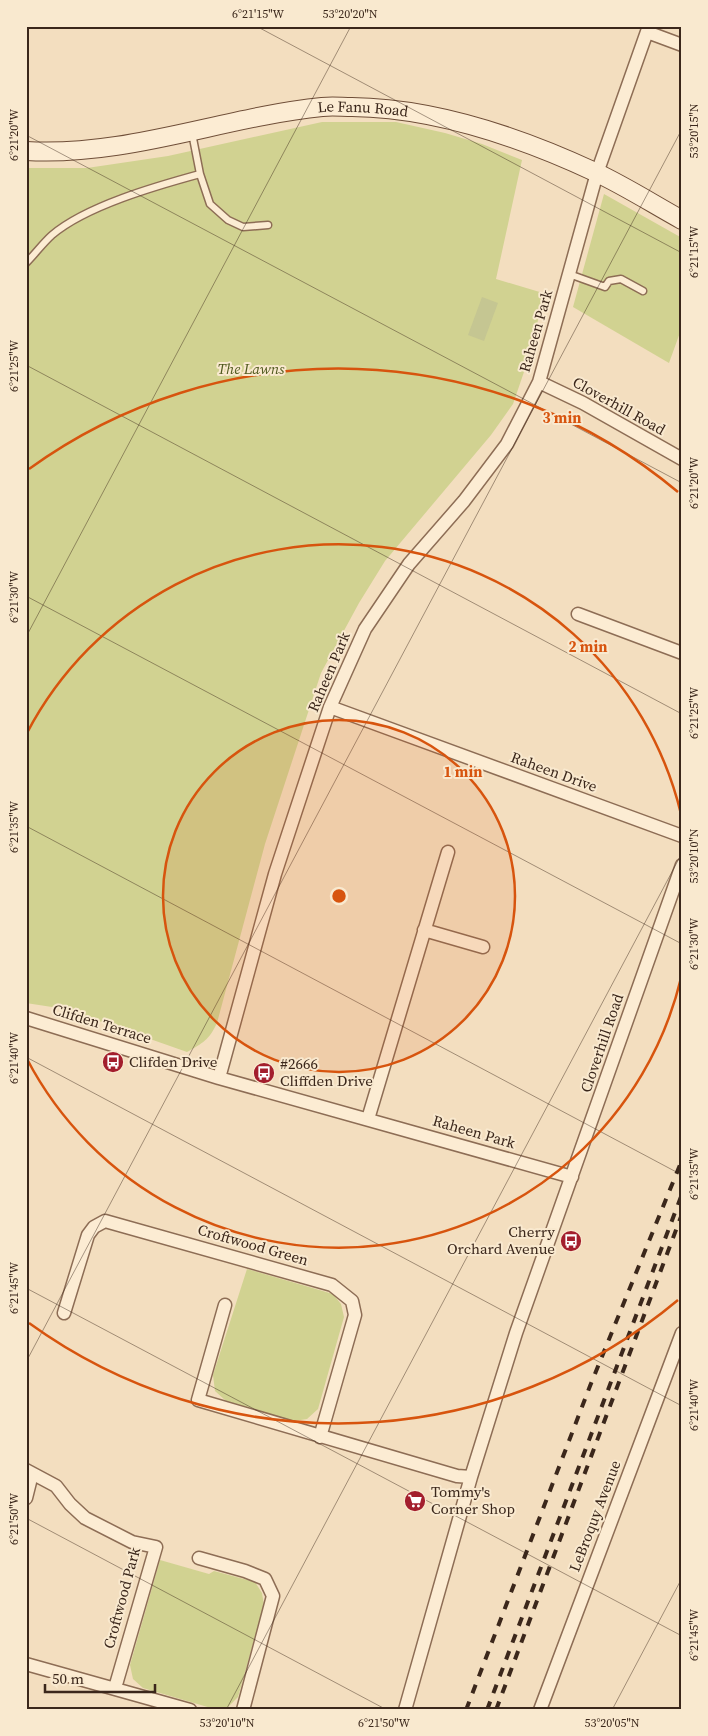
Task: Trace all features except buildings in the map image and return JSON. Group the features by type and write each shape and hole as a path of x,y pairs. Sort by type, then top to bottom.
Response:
{"street":[{"path":"648,29 682,45"},
{"name":"Raheen Park","path":"572,1177 219,1078 275,874 330,707 365,629 409,564 464,501 507,444 539,382 597,173 648,29"},
{"name":"Le Fanu Road","path":"26,151 48,152 116,146 192,132 223,124 323,107 380,107 427,114 545,150 597,173 682,220"},
{"name":"Cloverhill Road","path":"539,382 583,403 682,459"},
{"path":"578,614 682,653"},
{"name":"Raheen Drive","path":"330,707 682,836"},
{"path":"368,1119 448,852"},
{"name":"Cloverhill Road","path":"472,1477 516,1332 682,865"},
{"path":"424,930 483,948"},
{"name":"Clifden Terrace","path":"26,1018 219,1078"},
{"name":"Croftwood Green","path":"64,1313 88,1235 94,1227 105,1221 332,1285 352,1301 356,1315 320,1437"},
{"path":"225,1305 198,1400 457,1476 472,1477 405,1710"},
{"name":"LeBroquy Avenue","path":"540,1710 682,1333"},
{"name":"Croftwood Park","path":"26,1471 30,1482 26,1498"},
{"name":"Croftwood Park","path":"26,1471 56,1486 70,1504 85,1518 132,1542 156,1546 115,1688"},
{"path":"199,1558 245,1571 265,1579 273,1596 244,1710"},
{"path":"26,1664 190,1710"}],"lane":[{"path":"192,132 200,174 210,204 228,220 243,227 268,225"},
{"path":"26,263 52,235 81,216 140,192 200,174"},
{"path":"569,274 605,287 610,281 621,279 643,291"}],"green space":[{"name":"The Lawns","path":"322,122 396,122 482,144 522,160 496,279 543,293 537,325 513,404 491,435 385,561 359,603 321,673 265,844 217,1023 205,1040 187,1052 65,1009 26,1003 26,168 87,168 168,156"},
{"path":"604,194 682,238 682,327 669,363 573,307"},
{"path":"482,297 498,303 484,341 468,335"},
{"path":"247,1269 333,1294 341,1304 344,1317 318,1409 307,1419 294,1421 226,1401 215,1391 213,1375"},
{"path":"160,1560 209,1574 214,1571 255,1582 262,1593 264,1605 238,1697 227,1708 211,1708 143,1688 133,1679 130,1665"}],"railway":[{"path":"466,1710 590,1386 682,1160"},
{"path":"487,1710 682,1194"},
{"path":"496,1710 682,1214"}],"place":[{"name":"Clifden Drive","path":"113,1062"},
{"name":"#2666 Cliffden Drive","path":"264,1073"},
{"name":"Cherry Orchard Avenue","path":"571,1241"},
{"name":"Tommy's Corner Shop","path":"415,1501"}]}
